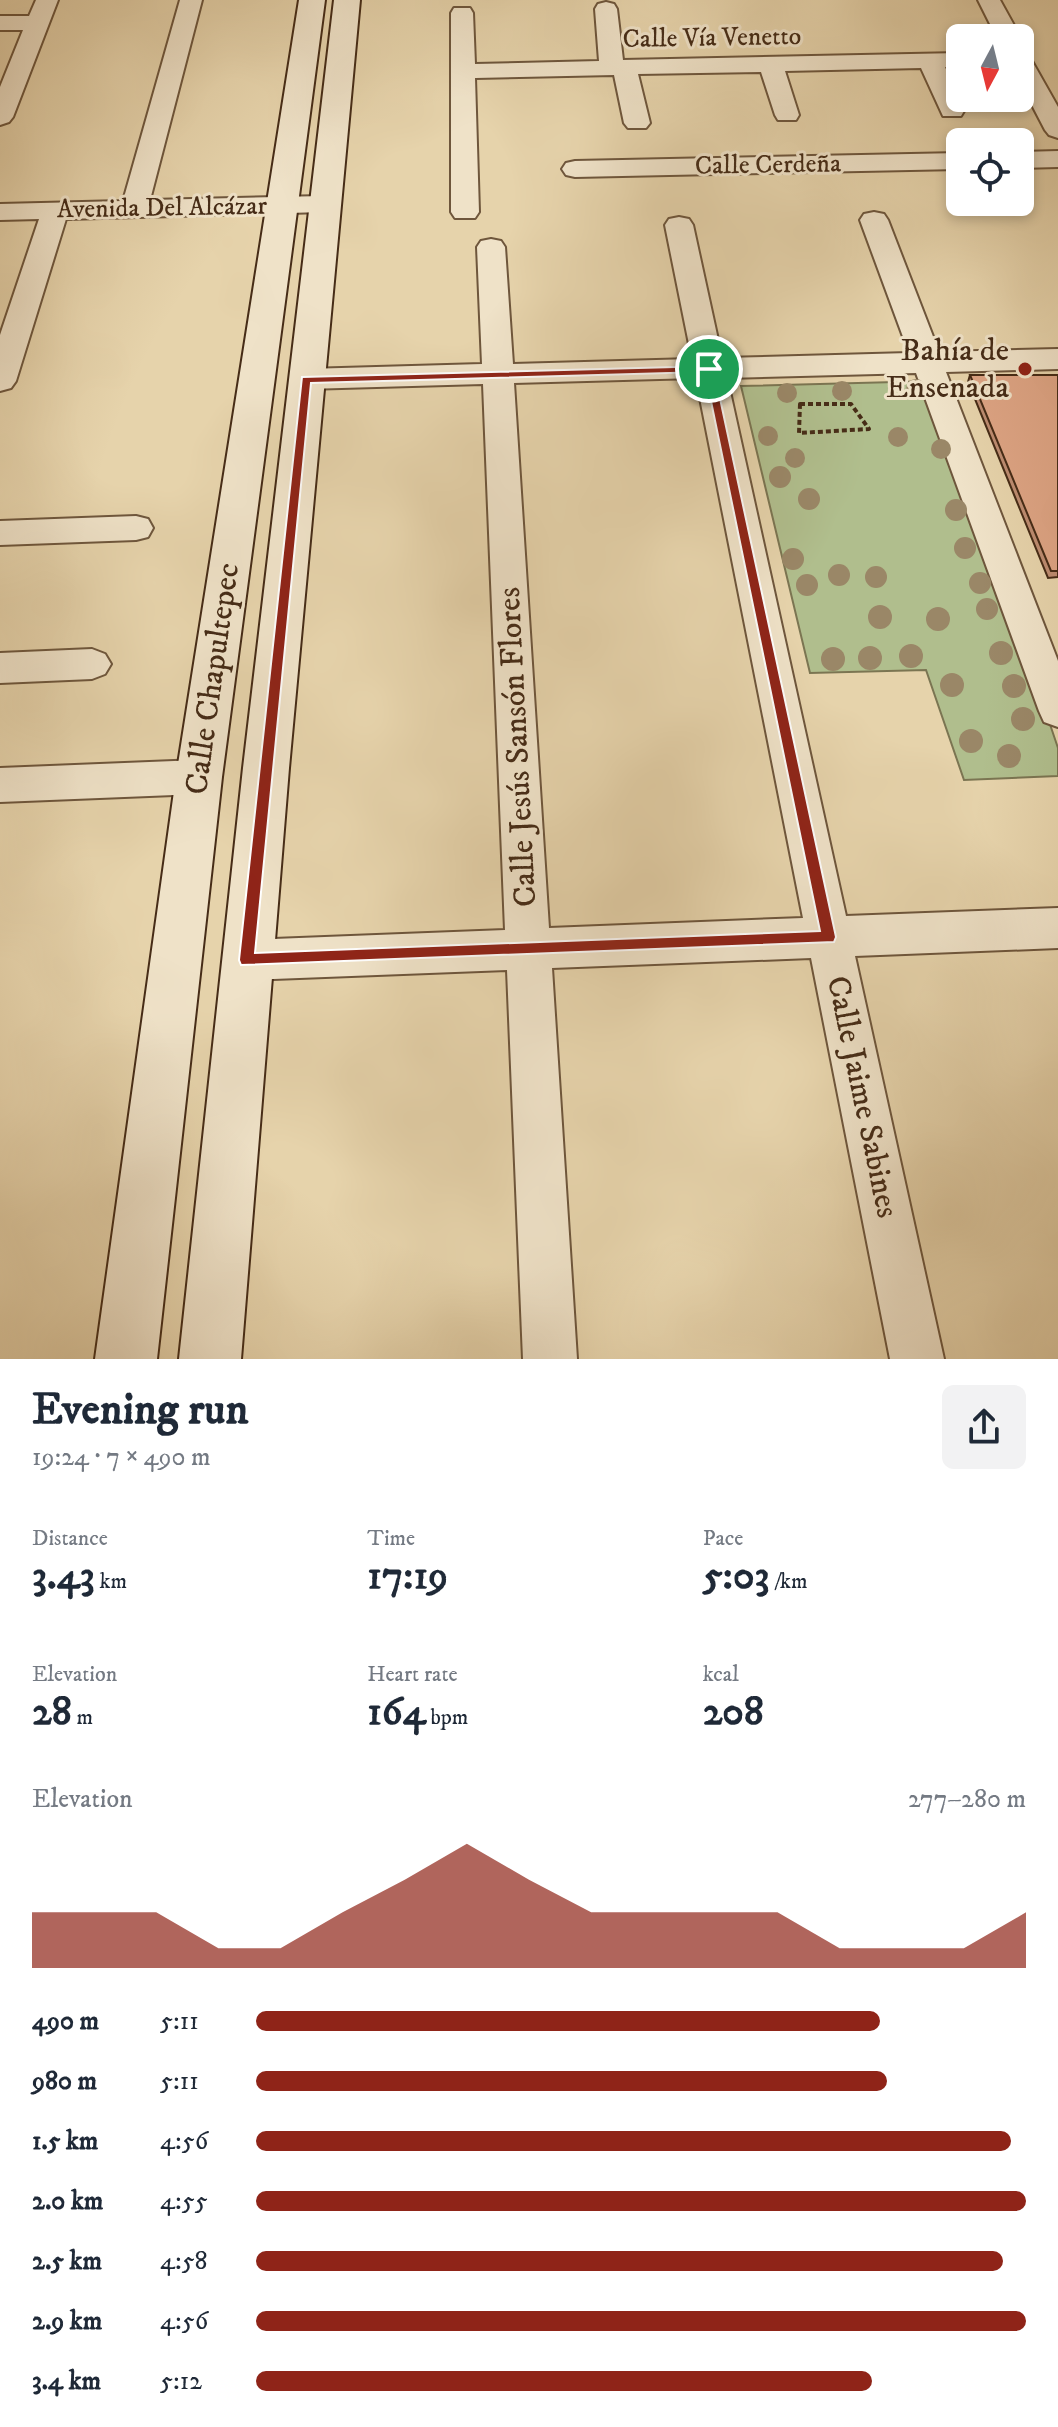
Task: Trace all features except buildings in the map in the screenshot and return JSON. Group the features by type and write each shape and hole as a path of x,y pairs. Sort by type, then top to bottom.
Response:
{"main road":[{"name":"Calle Chapultepec","path":"210,1359 306,379 302,205 312,0"},
{"name":"Calle Chapultepec","path":"126,1359 199,777 302,205 347,0"}],"street":[{"path":"0,117 47,0"},
{"path":"134,209 191,0"},
{"path":"989,0 1002,24"},
{"path":"606,9 619,68 637,123"},
{"path":"462,13 465,212"},
{"path":"0,23 38,23"},
{"name":"Calle Vía Venetto","path":"465,71 946,60"},
{"path":"930,61 946,97"},
{"path":"771,64 787,115"},
{"path":"1034,85 1058,130"},
{"path":"1034,160 1058,159"},
{"name":"Calle Cerdeña","path":"575,169 946,161"},
{"name":"Avenida Del Alcázar","path":"0,212 302,205"},
{"path":"0,381 11,316 55,211"},
{"path":"874,220 1058,711"},
{"name":"Calle Jaime Sabines","path":"679,225 917,1359"},
{"name":"Calle Jesús Sansón Flores","path":"491,247 550,1359"},
{"path":"306,379 1058,359"},
{"path":"0,533 136,528"},
{"path":"0,668 92,664"},
{"path":"0,785 199,777"},
{"path":"247,960 1058,928"}],"path":[{"path":"800,404 851,404 869,429 799,433 800,404"}],"green space":[{"path":"934,381 1058,748 1058,776 964,780 926,670 810,673 741,386"}],"place":[{"name":"Bahía de Ensenada","path":"1025,369"}],"route":[{"path":"709,369 829,937 247,960 306,379 709,369"}]}
